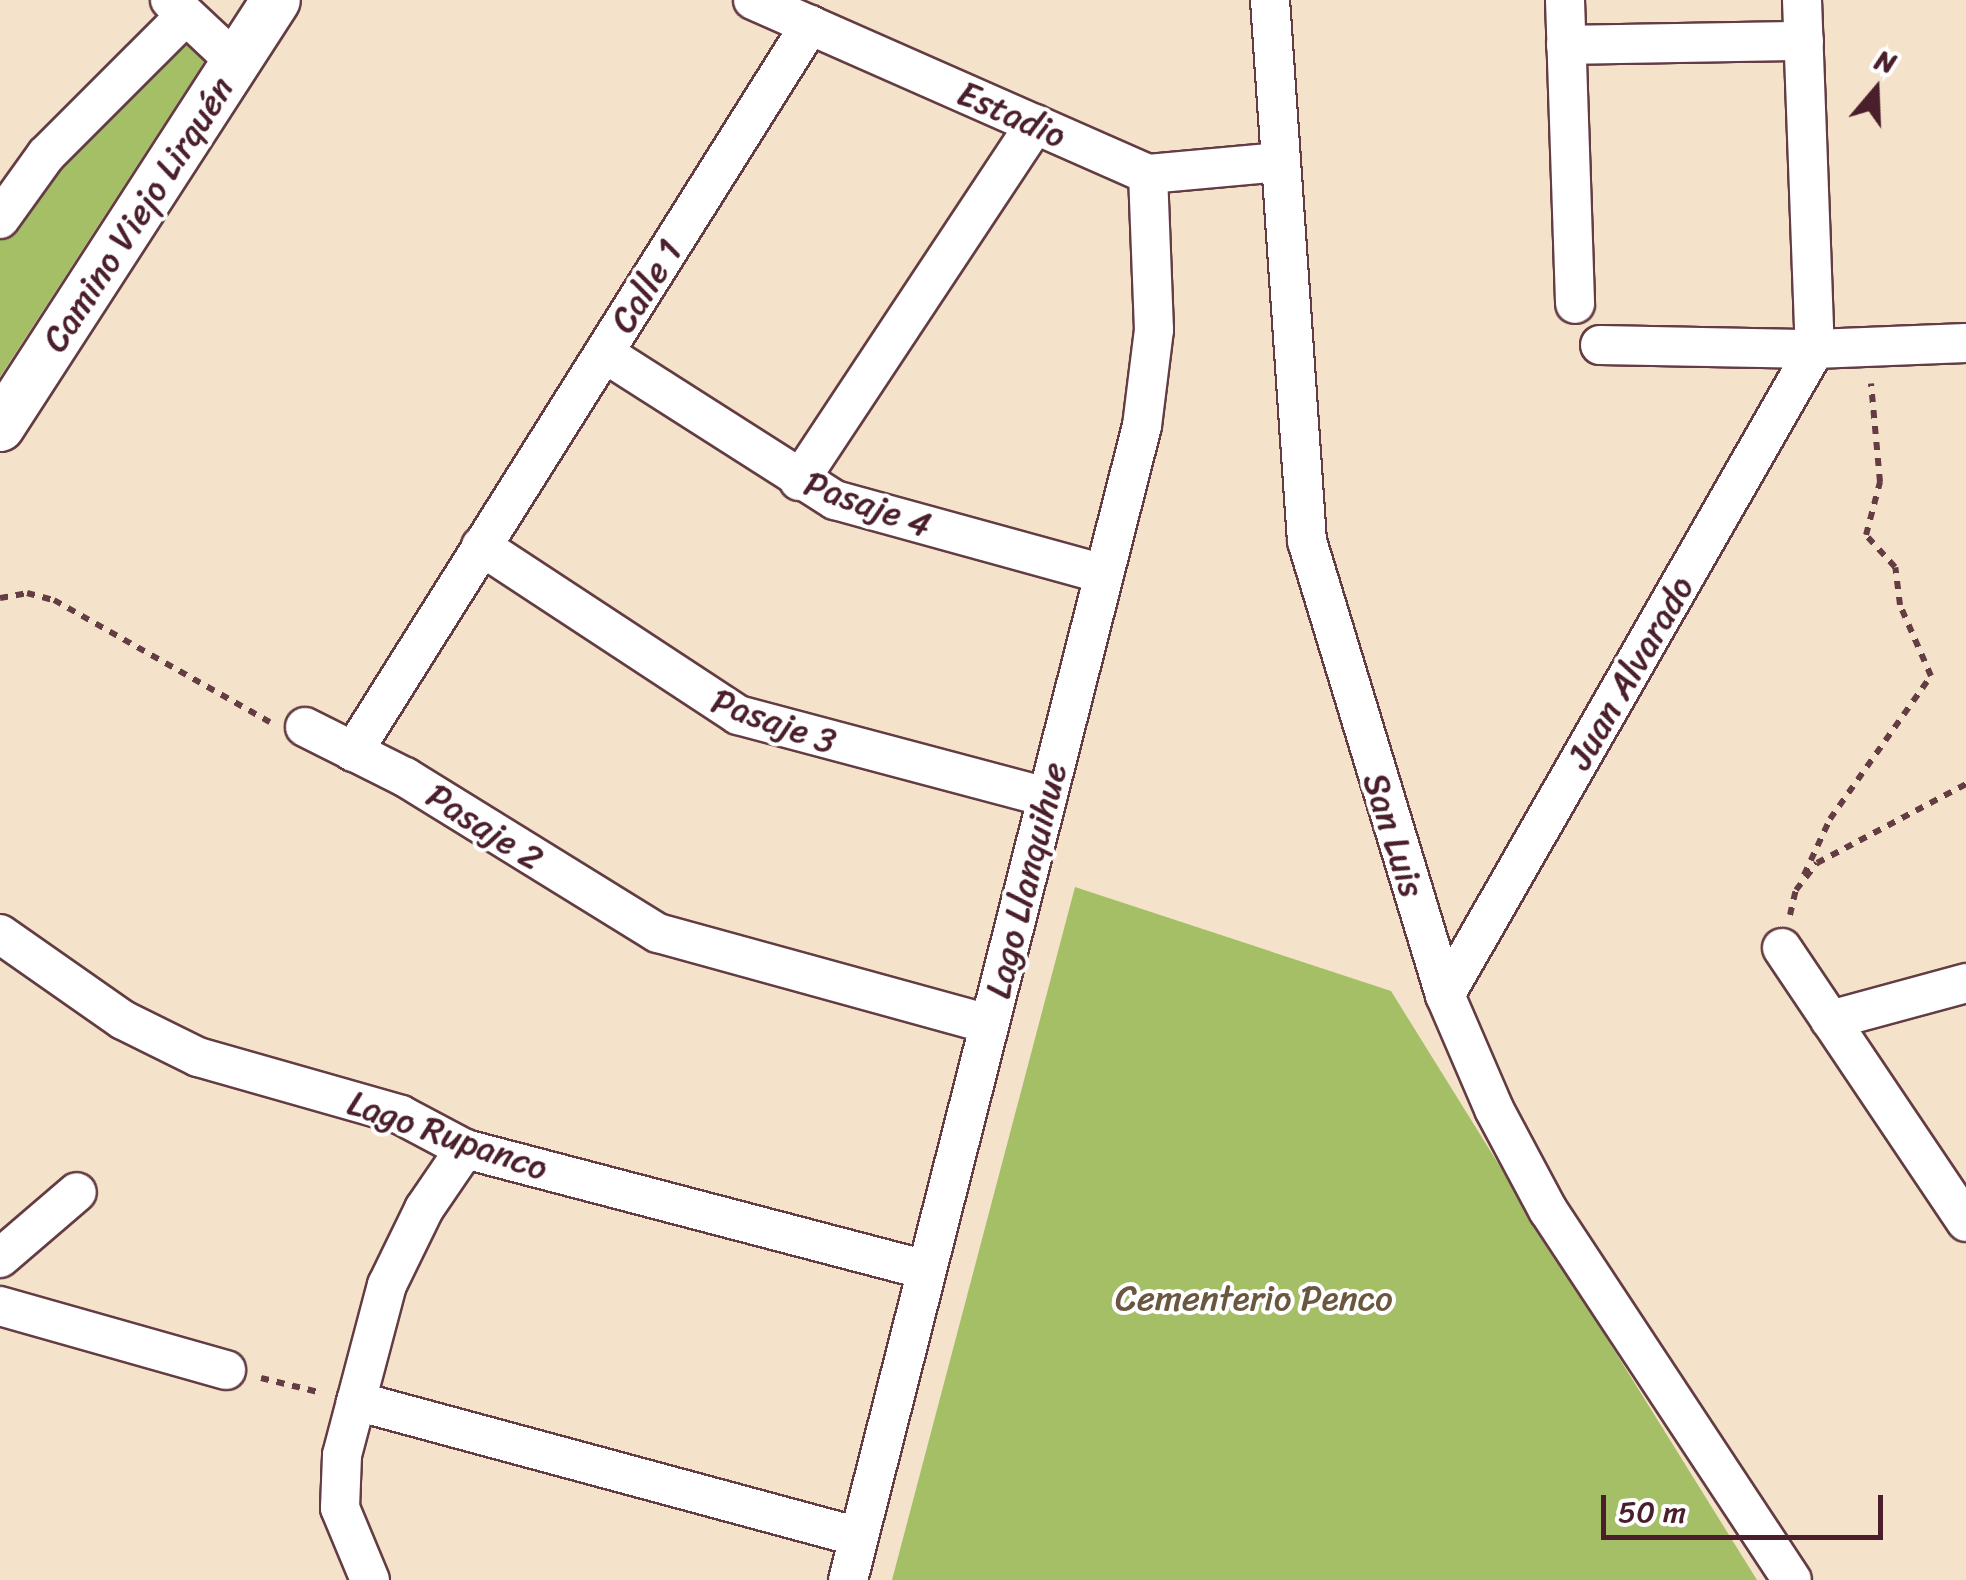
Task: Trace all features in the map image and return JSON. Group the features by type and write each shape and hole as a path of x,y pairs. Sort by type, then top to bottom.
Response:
{"street":[{"name":"Camino Viejo Lirquén","path":"0,427 276,0"},
{"name":"Estadio","path":"754,0 1148,174 1280,162"},
{"name":"San Luis","path":"1270,0 1307,541 1445,994 1494,1110 1548,1210 1792,1580"},
{"path":"1564,0 1575,304"},
{"path":"1802,0 1815,349"},
{"path":"0,219 46,154 178,8 236,62"},
{"name":"Calle 1","path":"353,752 810,25"},
{"path":"1566,45 1804,41"},
{"path":"798,481 1035,124"},
{"name":"Lago Llanquihue","path":"848,1580 1104,574 1152,363 1148,174"},
{"path":"1600,345 1815,349 1966,343"},
{"name":"Juan Alvarado","path":"1445,994 1815,349"},
{"name":"Pasaje 4","path":"604,352 798,481 870,512 1104,574"},
{"name":"Pasaje 3","path":"481,546 738,715 1047,797"},
{"name":"Pasaje 2","path":"305,727 405,777 658,933 989,1024"},
{"name":"Lago Rupanco","path":"0,934 168,1045 401,1114 465,1148 926,1270"},
{"path":"1782,948 1966,1222"},
{"path":"1830,1020 1966,983"},
{"path":"361,1577 337,1488 356,1401 400,1254 465,1148"},
{"path":"0,1258 77,1192"},
{"path":"0,1306 226,1370"},
{"path":"356,1401 859,1537"}],"path":[{"path":"1782,948 1804,875 1830,819 1931,676 1900,605 1895,567 1866,535 1880,482 1867,347"},
{"path":"0,598 41,595 277,726 305,727"},
{"path":"1804,875 1854,839 1966,784"},
{"path":"226,1370 356,1401"}],"green space":[{"path":"182,34 208,56 0,377 0,233"},
{"name":"Cementerio Penco","path":"1075,887 1391,991 1757,1580 892,1580"}]}
